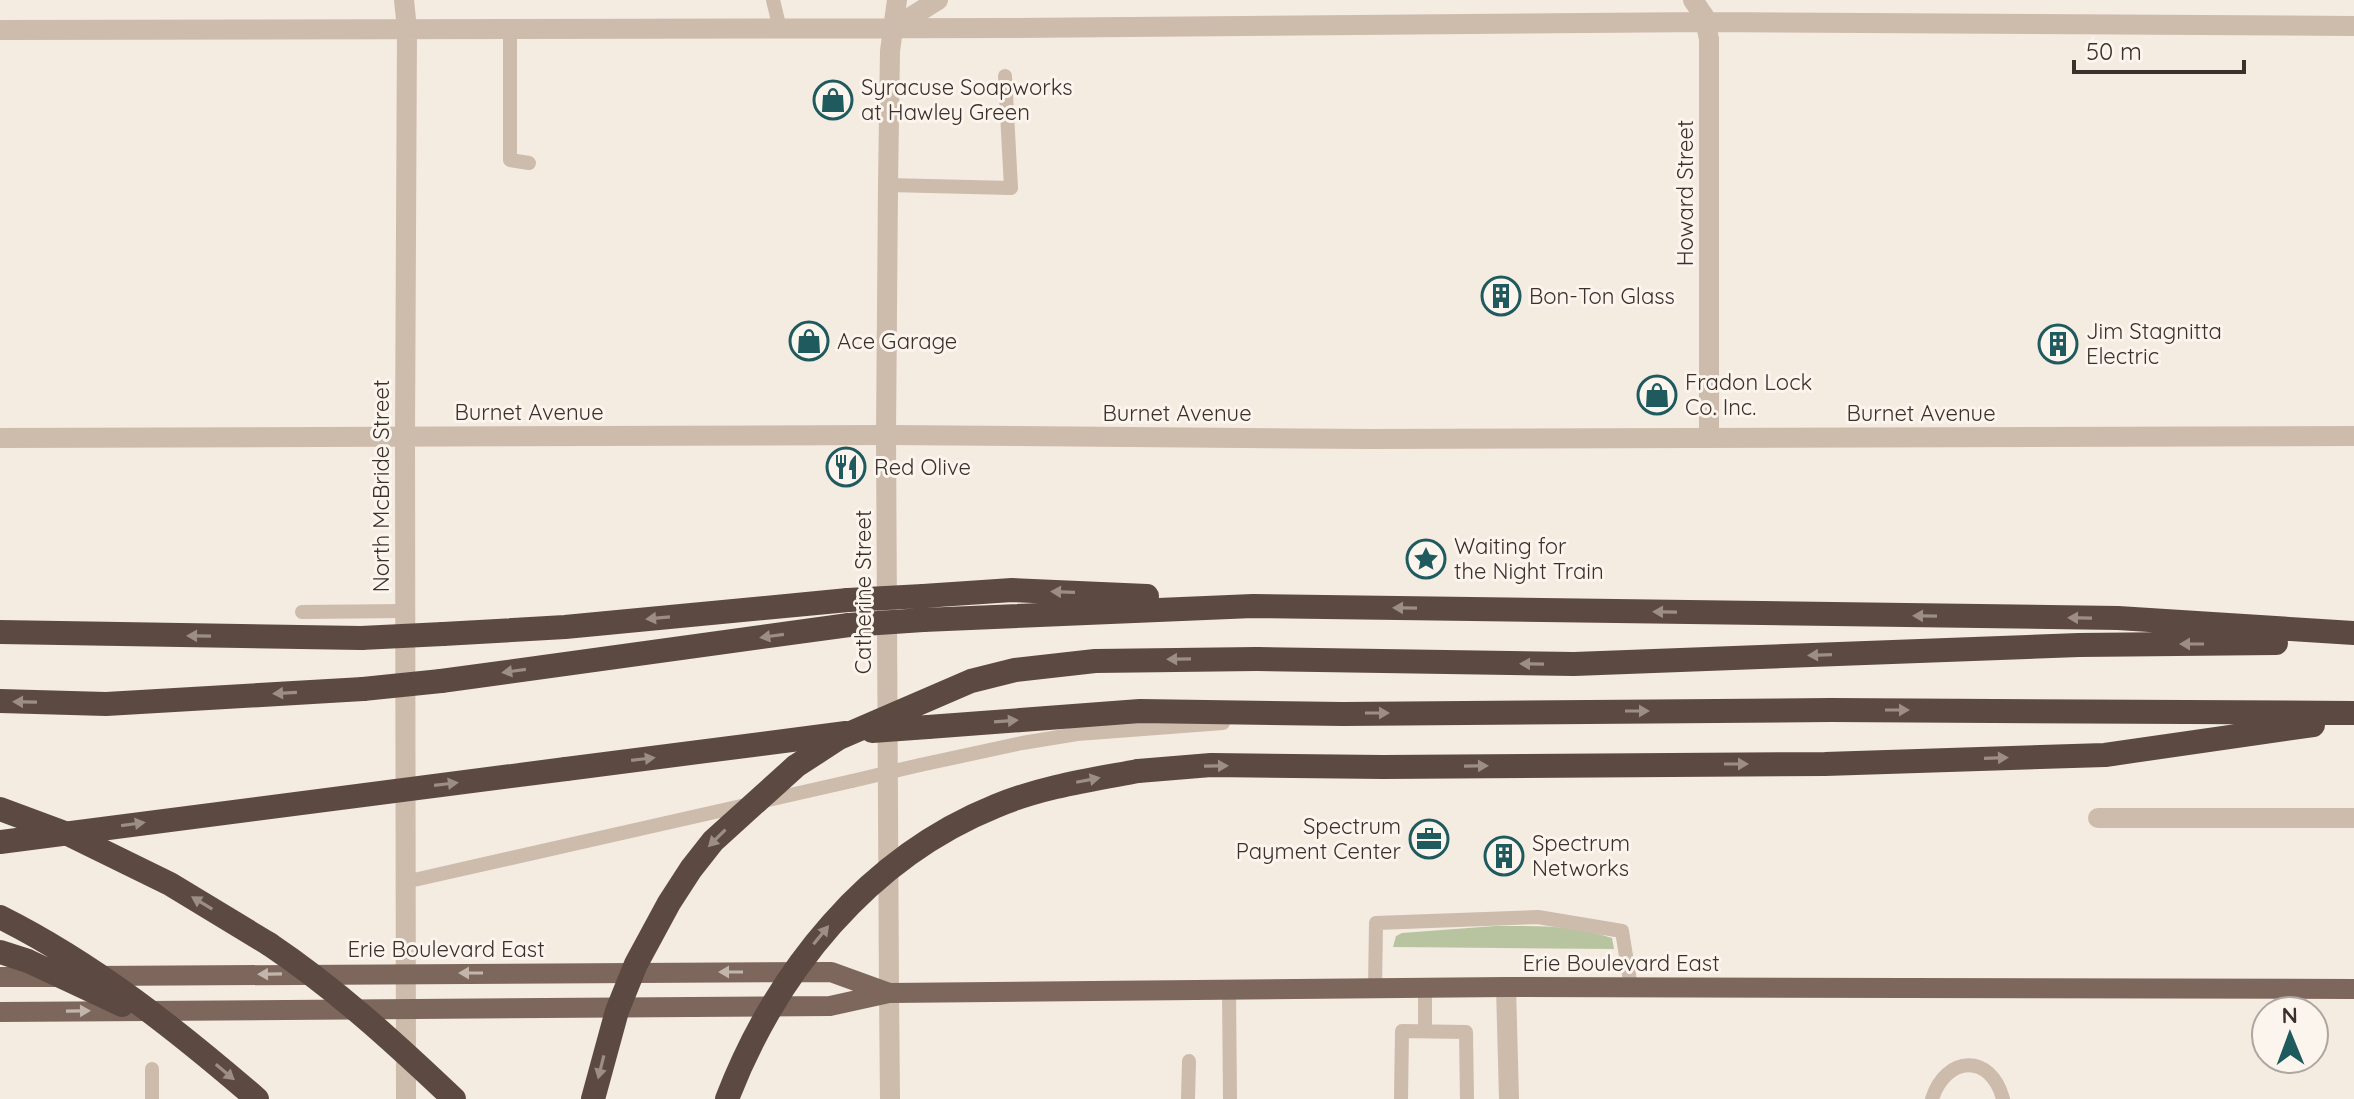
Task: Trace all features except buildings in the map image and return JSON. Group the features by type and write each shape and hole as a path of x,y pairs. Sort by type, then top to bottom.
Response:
{"highway":[{"path":"0,632 361,638 565,627 848,600 923,608 1253,606 2118,618 2354,636"},
{"path":"0,701 106,704 363,689 849,625 923,608"},
{"path":"593,1099 617,1011 636,964 669,903 713,841 796,766 839,738 971,681 1015,670 1095,661 1257,659 1574,664 2079,645 2274,643 2354,636"},
{"path":"0,842 846,733 1140,711 1343,714 1831,710 2354,713"},
{"path":"727,1099 747,1049 794,969 845,908 902,858 950,828 996,806 1044,790 1138,771 1211,765 1809,764 2105,755 2354,720"},
{"path":"0,809 70,835 170,884 269,944 382,1031 454,1099"},
{"path":"0,917 65,951 191,1043 257,1099"},
{"path":"0,952 28,961 119,1004 191,1043"}],"main road":[{"name":"Erie Boulevard East","path":"0,977 831,972 889,993"},
{"name":"Erie Boulevard East","path":"0,1012 830,1006 889,993 1506,987 2354,989"}],"street":[{"name":"North McBride Street","path":"404,0 407,29 406,1099"},
{"name":"Catherine Street","path":"890,1099 886,435 890,51 897,0"},
{"path":"893,28 938,0"},
{"name":"Howard Street","path":"1693,0 1706,22 1709,39 1709,438"},
{"path":"1706,22 1712,0"},
{"path":"0,30 780,29 1706,22 2354,26"},
{"name":"Burnet Avenue","path":"0,438 2354,436"},
{"path":"2098,818 2354,818"},
{"path":"1506,987 1509,1099"}],"lane":[{"path":"773,0 780,29"},
{"path":"510,29 510,160 529,163"},
{"path":"888,185 1011,188 1005,76"},
{"path":"302,612 405,611"},
{"path":"405,882 1022,743 1077,734 1343,714"},
{"path":"1375,989 1376,923 1538,917 1622,931 1631,987"},
{"path":"1425,989 1425,1031"},
{"path":"1229,991 1230,1099"},
{"path":"1401,1099 1402,1031 1466,1032 1467,1099"},
{"path":"1188,1099 1189,1061"},
{"path":"1932,1099 1936,1087 1950,1070 1978,1066 1992,1076 2003,1099"},
{"path":"152,1069 152,1099"}],"green space":[{"path":"1495,926 1583,931 1612,938 1614,949 1393,947 1396,936 1402,933"}],"place":[{"name":"Syracuse Soapworks at Hawley Green","path":"833,100"},
{"name":"Bon-Ton Glass","path":"1501,296"},
{"name":"Ace Garage","path":"809,341"},
{"name":"Jim Stagnitta Electric","path":"2058,344"},
{"name":"Fradon Lock Co. Inc.","path":"1657,395"},
{"name":"Red Olive","path":"846,467"},
{"name":"Waiting for the Night Train","path":"1426,559"},
{"name":"Spectrum Payment Center","path":"1429,839"},
{"name":"Spectrum Networks","path":"1504,856"}]}
